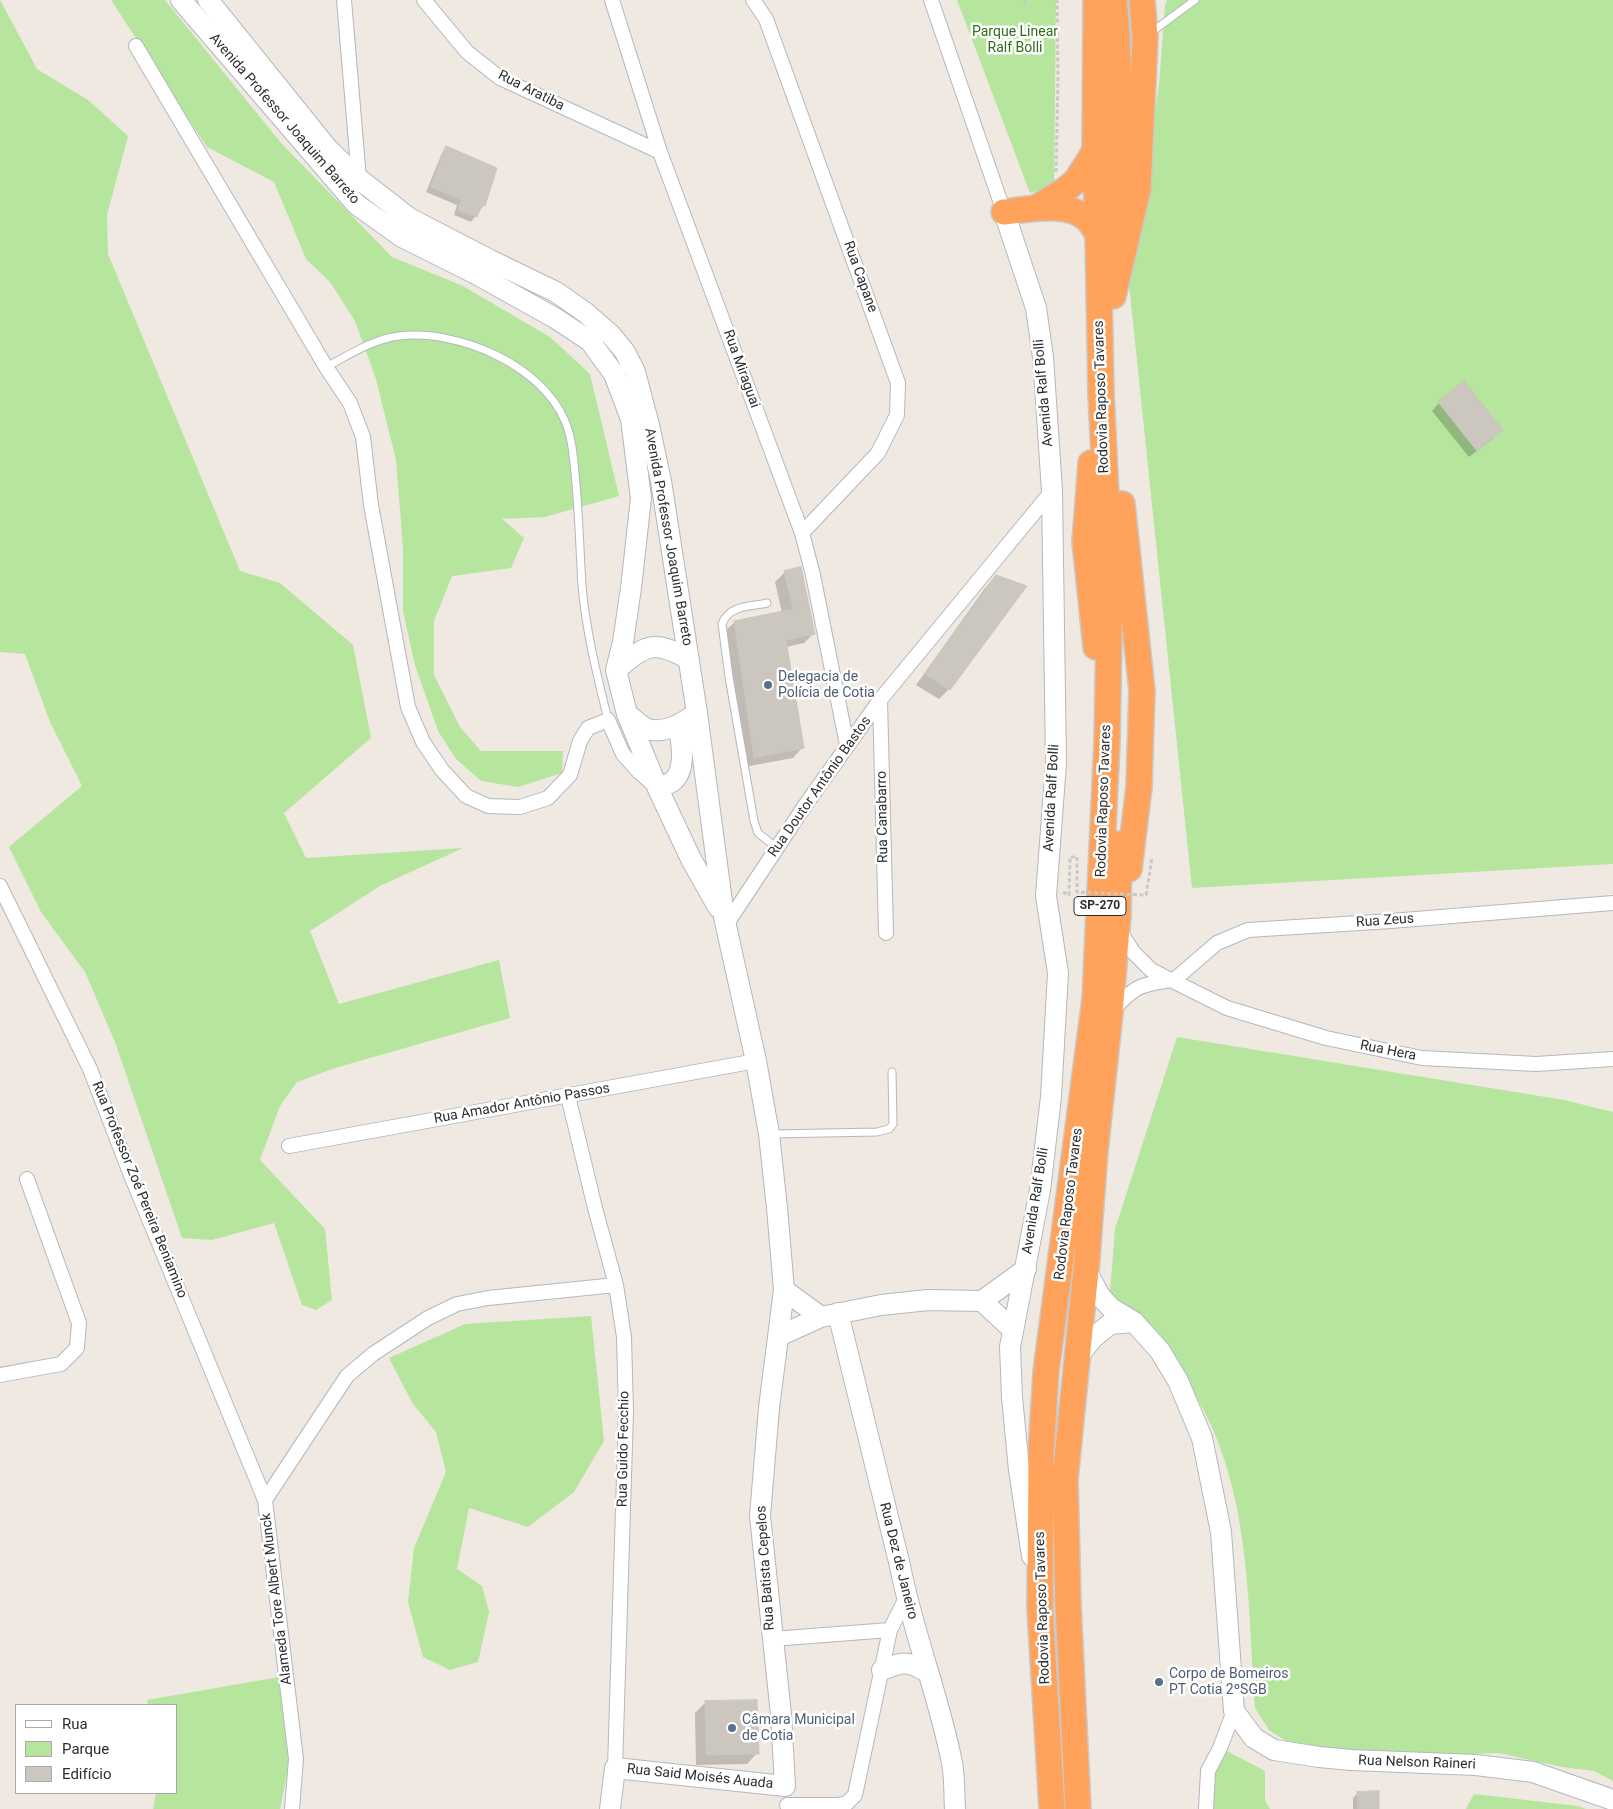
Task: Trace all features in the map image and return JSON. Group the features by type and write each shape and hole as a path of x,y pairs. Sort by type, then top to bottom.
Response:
{"highway":[{"name":"Rodovia Raposo Tavares","path":"1052,1809 1040,1608 1040,1453 1046,1372 1095,999 1107,741 1090,603 1085,541 1091,462 1101,394 1095,151 1096,0"},
{"name":"Rodovia Raposo Tavares","path":"1078,1809 1068,1605 1065,1479 1086,1270 1095,1151 1110,1013 1117,921 1124,611 1122,504 1113,296 1118,120 1114,0"},
{"path":"1113,296 1138,189 1145,37 1142,0"},
{"path":"1004,212 1046,202 1076,181 1095,151"},
{"path":"1046,202 1057,208 1076,211 1090,221 1098,235"}],"main road":[{"name":"Avenida Professor Joaquim Barreto","path":"181,0 356,204 402,237 492,283 555,318 590,341 614,374 632,419 642,498 632,588 623,642 616,670 627,714 658,788 691,859 725,921"},
{"name":"Avenida Professor Joaquim Barreto","path":"208,0 328,149 359,178 409,218 556,292 586,313 625,352 635,372 659,472 697,713 725,921 756,1061 769,1134 784,1290"},
{"name":"Avenida Ralf Bolli","path":"1004,212 1036,308 1043,357 1052,491 1056,762 1046,896 1058,973 1051,1097 1040,1190 1010,1347 1012,1406 1019,1470 1040,1608"},
{"path":"616,670 638,652 653,647 670,649 688,659"},
{"path":"627,714 647,728 664,730 679,726 697,713"},
{"path":"658,788 673,781 679,771 681,754 679,726"},
{"path":"780,1336 829,1315 881,1305 928,1300 982,1302 1026,1269"},
{"path":"1086,1270 1100,1296 1111,1308 1134,1322 1160,1351 1178,1381 1202,1438 1221,1532 1234,1711"},
{"path":"784,1290 829,1315"},
{"name":"Rua Batista Cepelos","path":"784,1290 780,1336 769,1408 760,1516 781,1714 786,1800"},
{"path":"982,1302 1013,1330"},
{"name":"Rua Dez de Janeiro","path":"829,1315 900,1566 906,1598 940,1713 952,1765 955,1809"},
{"path":"1078,1356 1093,1338 1110,1324 1134,1322"},
{"path":"882,1670 899,1662 915,1664 927,1672"},
{"name":"Rua Nelson Raineri","path":"1234,1711 1254,1738 1274,1750 1352,1760 1476,1764 1533,1772 1613,1800"},
{"name":"Rua Said Moisés Auada","path":"615,1768 786,1800"},
{"name":"Rua Guido Fecchio","path":"610,1809 615,1768"}],"street":[{"path":"344,0 359,178"},
{"name":"Rua Aratiba","path":"424,0 467,52 500,78 660,152"},
{"name":"Rua Miraguai","path":"612,0 660,152 802,533 813,575 847,745"},
{"name":"Rua Capane","path":"753,0 766,18 898,383 897,415 878,453 802,533"},
{"name":"Avenida Ralf Bolli","path":"931,0 1004,212"},
{"path":"136,46 326,367 350,403 363,437 371,505 408,707 423,742 442,770 466,796 488,806 520,807 548,798 570,775 580,741 588,728 608,720 623,754 639,772 658,788"},
{"name":"Rua Doutor Antônio Bastos","path":"725,921 880,700 1052,491"},
{"name":"Rua Canabarro","path":"880,700 886,933"},
{"name":"Rua Professor Zoé Pereira Beniamino","path":"0,886 90,1069 130,1173 265,1500"},
{"name":"Rua Zeus","path":"1174,980 1217,944 1248,930 1391,921 1613,903"},
{"name":"Rua Hera","path":"1117,921 1134,953 1151,970 1227,1008 1326,1038 1422,1058 1536,1064 1613,1060"},
{"path":"1110,1013 1130,992 1149,982 1174,980"},
{"name":"Rua Amador Antônio Passos","path":"289,1146 756,1061"},
{"name":"Rua Guido Fecchio","path":"568,1096 616,1285 624,1337 626,1412 615,1768"},
{"path":"0,1375 62,1364 77,1348 79,1324 27,1179"},
{"name":"Alameda Tore Albert Munck","path":"292,1809 296,1759 265,1500 347,1376 373,1354 428,1318 458,1304 488,1298 616,1285"},
{"path":"786,1800 838,1805 847,1802 855,1796 890,1630 906,1598"},
{"path":"772,1639 890,1630"},
{"path":"1206,1809 1208,1771 1220,1748 1234,1711"}],"lane":[{"path":"1145,37 1195,0"},
{"path":"326,367 372,343 398,336 424,335 456,341 492,353 521,370 548,393 565,421 574,456 582,588 590,646 608,720"},
{"path":"767,603 732,610 725,616 722,624 729,678 754,821 758,834 778,848"},
{"path":"769,1134 877,1132 889,1129 893,1124 892,1072"}],"path":[{"path":"1046,202 1058,77 1057,0"},
{"path":"1077,857 1077,892 1146,895 1152,858"}],"green space":[{"path":"0,0 37,69 88,100 128,136 107,215 108,254 240,571 280,583 353,645 371,738 284,813 306,858 463,848 380,886 310,931 339,1004 499,960 510,1018 335,1068 297,1082 280,1106 260,1160 325,1229 332,1300 316,1310 302,1305 274,1223 212,1240 182,1238 115,1042 85,972 41,912 9,847 82,786 50,722 25,654 0,652"},
{"path":"111,0 165,0 281,143 392,257 463,286 550,337 590,374 619,496 545,517 502,519 524,538 511,568 452,576 434,621 434,675 460,727 481,751 563,751 562,773 518,787 481,781 456,759 438,731 415,665 403,611 403,548 396,460 376,379 355,321 330,282 306,259 274,182 207,147"},
{"name":"Parque Linear Ralf Bolli","path":"957,0 1056,0 1054,186 1030,193"},
{"path":"1167,0 1613,0 1613,864 1192,888 1129,284 1159,85 1165,5"},
{"path":"1177,1037 1564,1100 1613,1112 1613,1781 1594,1771 1562,1767 1499,1753 1357,1758 1289,1743 1269,1730 1255,1708 1244,1554 1230,1479 1218,1442 1202,1407 1183,1376 1160,1347 1110,1292 1115,1229"},
{"path":"591,1316 604,1441 574,1492 528,1527 469,1508 457,1569 482,1586 489,1612 478,1662 450,1670 423,1657 408,1602 414,1548 446,1472 436,1432 413,1404 389,1358 465,1324"},
{"path":"279,1677 290,1759 280,1809 153,1809 156,1794 178,1794 178,1704 148,1704 147,1700"},
{"path":"1225,1750 1265,1771 1265,1800 1270,1809 1208,1809 1210,1769"},
{"path":"1474,1794 1578,1806 1586,1809 1466,1809"}],"building":[{"path":"446,146 497,168 485,206 482,205 477,217 458,210 461,200 431,187"},
{"path":"1464,381 1503,430 1477,451 1438,402"},
{"name":"Delegacia de Polícia de Cotia","path":"801,567 815,634 786,640 804,748 754,758 734,621 793,609 784,571"},
{"path":"996,575 1027,586 950,690 925,674"},
{"name":"Câmara Municipal de Cotia","path":"757,1700 759,1754 706,1755 705,1701"},
{"path":"1379,1791 1379,1809 1358,1809 1357,1792"}],"place":[{"name":"Delegacia de Polícia de Cotia","path":"768,685"},
{"name":"Corpo de Bomeiros PT Cotia 2ºSGB","path":"1159,1682"},
{"name":"Câmara Municipal de Cotia","path":"732,1728"}]}
